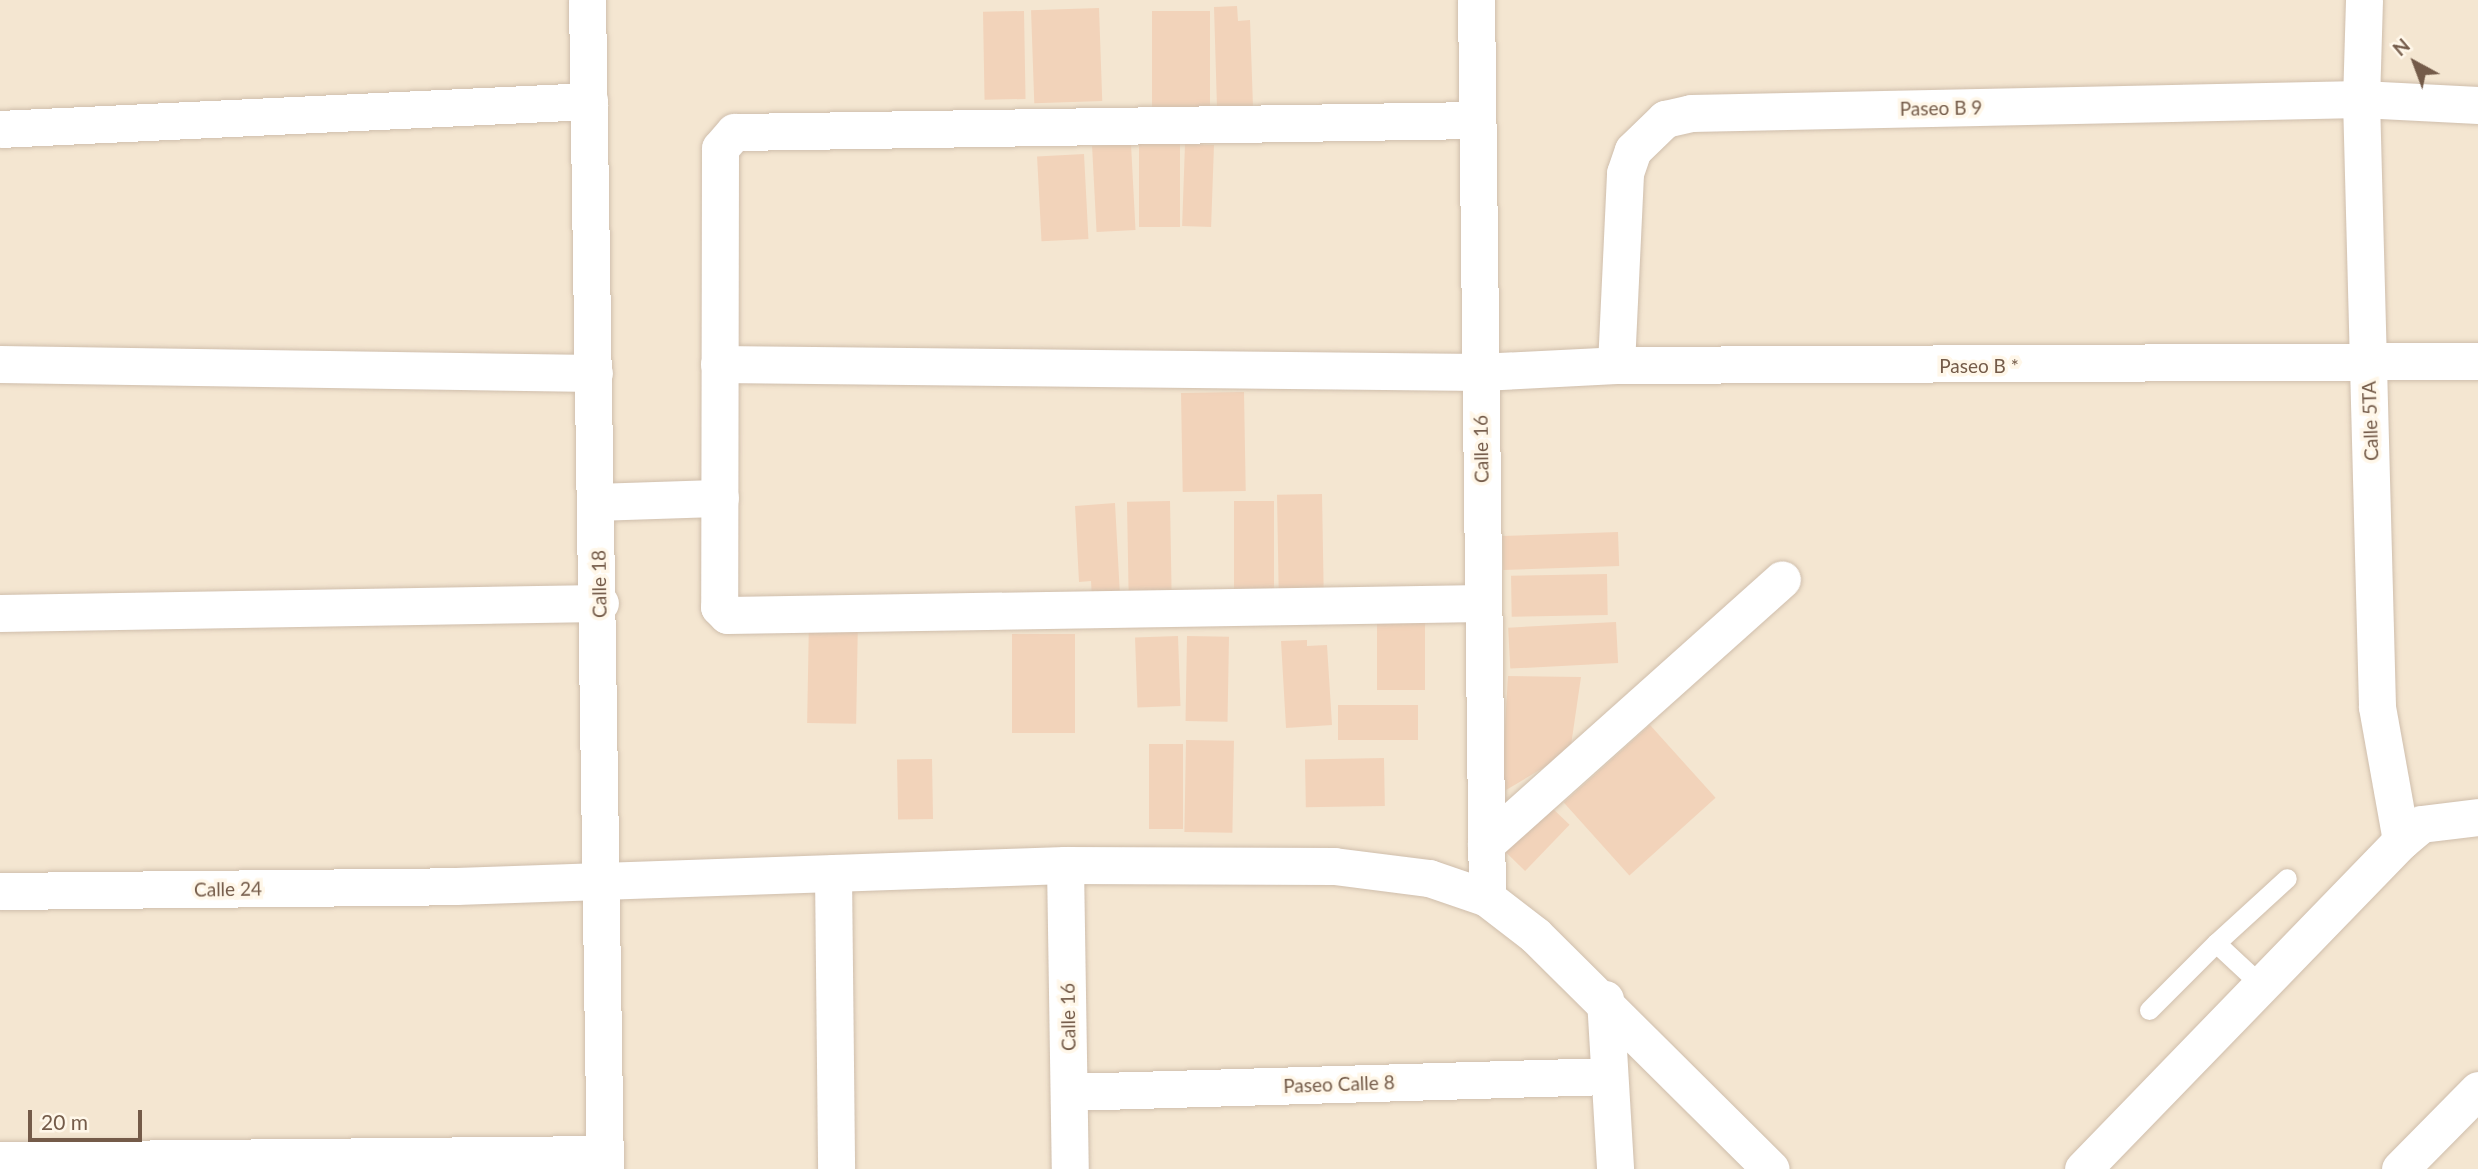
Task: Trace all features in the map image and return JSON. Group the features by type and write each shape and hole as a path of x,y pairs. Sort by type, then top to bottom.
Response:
{"street":[{"name":"Calle 18","path":"587,0 605,881 605,1161"},
{"name":"Calle 16","path":"1476,0 1487,898"},
{"name":"Calle 5TA","path":"2364,0 2361,99 2377,707 2401,841"},
{"name":"Paseo B 9","path":"1616,365 1625,173 1633,150 1665,119 1691,113 2361,99 2478,105"},
{"path":"0,129 589,102"},
{"path":"1477,120 734,132 720,148 719,607 727,615 1483,603"},
{"name":"Paseo B *","path":"719,364 1480,372 1616,365 2368,366 2478,360"},
{"path":"0,364 594,373"},
{"path":"597,502 720,498"},
{"path":"1486,844 1782,579"},
{"path":"0,612 600,603"},
{"path":"2093,1165 2261,985 2401,841 2421,824 2478,817"},
{"name":"Calle 16","path":"1065,865 1070,1169"},
{"name":"Calle 24","path":"0,891 456,886 1065,865 1334,866 1429,878 1487,898"},
{"path":"833,873 836,1169"},
{"path":"1487,898 1605,999 1771,1169"},
{"path":"1605,999 1615,1169"},
{"name":"Paseo Calle 8","path":"1069,1092 1609,1076"},
{"path":"2400,1169 2478,1090"},
{"path":"0,1160 605,1161"}],"lane":[{"path":"2149,1010 2216,943 2287,878"},
{"path":"2216,943 2261,985"}],"shaded area":[{"path":"0,0 2478,0 2478,1169 0,1169"}],"building":[{"path":"1237,6 1238,21 1250,20 1253,107 1217,108 1214,7"},
{"path":"1099,8 1102,101 1034,103 1031,10"},
{"path":"1024,11 1026,99 985,100 983,12"},
{"path":"1152,11 1210,11 1210,110 1152,110"},
{"path":"1139,142 1180,142 1180,227 1139,227"},
{"path":"1131,144 1136,230 1097,232 1092,146"},
{"path":"1185,144 1214,145 1211,227 1182,226"},
{"path":"1084,154 1088,239 1042,241 1037,156"},
{"path":"1244,392 1246,491 1183,492 1181,393"},
{"path":"1322,494 1324,600 1279,601 1277,495"},
{"path":"1170,501 1172,605 1129,606 1127,502"},
{"path":"1234,501 1274,501 1274,603 1234,603"},
{"path":"1115,503 1120,596 1092,598 1091,581 1079,582 1075,506"},
{"path":"1618,532 1619,566 1503,570 1502,536"},
{"path":"1607,574 1608,615 1512,617 1511,576"},
{"path":"1377,609 1425,609 1425,690 1377,690"},
{"path":"809,617 858,618 856,724 807,723"},
{"path":"1616,622 1618,663 1510,669 1508,628"},
{"path":"1012,634 1075,634 1075,733 1012,733"},
{"path":"1178,636 1180,706 1137,707 1135,638"},
{"path":"1187,636 1229,637 1228,722 1186,721"},
{"path":"1307,640 1307,646 1327,645 1332,725 1286,728 1281,641"},
{"path":"1508,676 1581,677 1570,752 1501,793"},
{"path":"1338,705 1418,705 1418,740 1338,740"},
{"path":"1650,725 1716,798 1629,875 1564,803"},
{"path":"1186,740 1234,741 1232,833 1184,832"},
{"path":"1149,744 1183,744 1183,829 1149,829"},
{"path":"1384,758 1385,806 1306,807 1305,759"},
{"path":"932,759 933,819 898,820 897,760"},
{"path":"1548,804 1570,825 1525,871 1504,850"}]}
